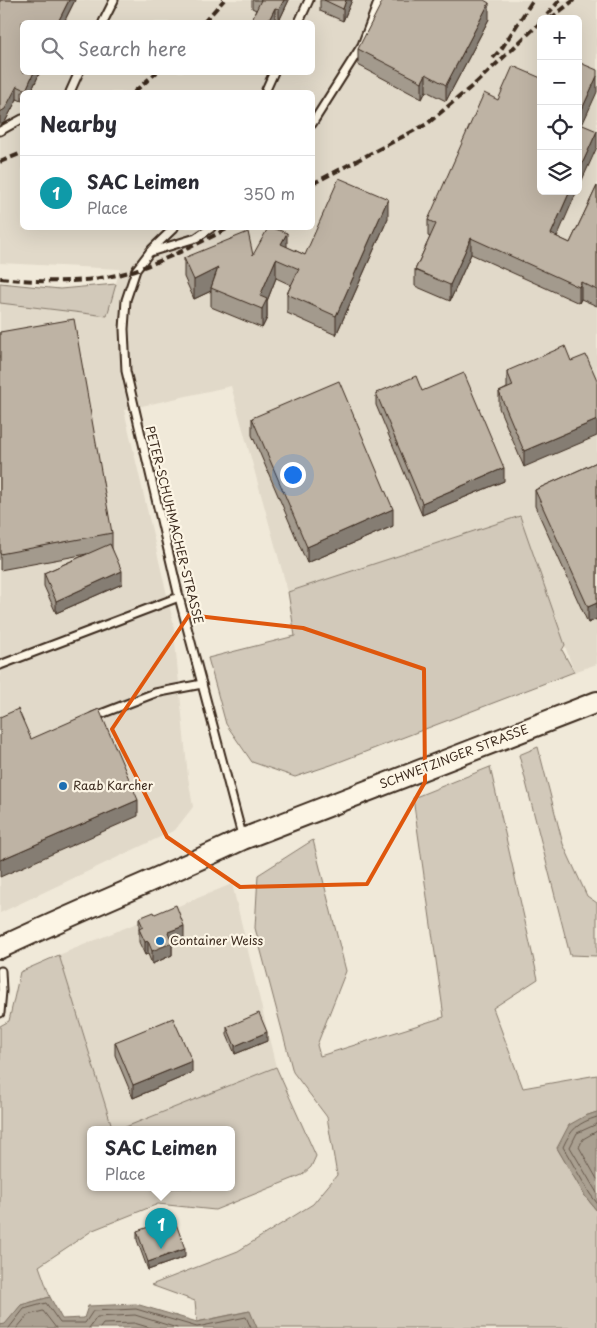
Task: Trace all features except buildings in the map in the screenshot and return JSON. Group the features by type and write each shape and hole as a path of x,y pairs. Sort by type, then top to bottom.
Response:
{"main road":[{"name":"SCHWETZINGER STRASSE","path":"0,948 60,919 243,839 597,702"}],"lane":[{"path":"104,20 114,0"},
{"path":"300,20 309,0"},
{"path":"315,119 362,45 379,0"},
{"path":"71,90 78,75"},
{"path":"266,90 273,75"},
{"path":"0,131 20,120"},
{"name":"PETER-SCHUHMACHER-STRASSE","path":"172,230 150,252 136,270 126,300 124,329 126,371 179,597 243,839"},
{"path":"150,252 196,238 208,230"},
{"path":"0,665 179,597"},
{"path":"86,720 155,693 202,684"},
{"path":"0,1013 1,972"}],"highlighted area":[{"path":"189,615 303,628 424,669 425,782 367,884 240,887 167,837 112,729"}],"shaded area":[{"path":"0,0 597,0 597,664 574,672 520,516 288,592 231,386 124,410 173,621 188,777 193,807 175,830 0,913 0,303 107,315 120,269 0,263"},
{"path":"0,283 60,289 116,284 107,316 0,303"},
{"path":"520,516 565,645 562,650 574,672 295,777 252,762 226,724 208,658 295,636 288,592"},
{"path":"538,747 563,844 587,896 597,903 597,956 570,955 519,755"},
{"path":"490,767 538,979 493,1008 523,1088 597,1075 597,1112 585,1116 557,1148 585,1196 597,1211 597,1328 257,1328 249,1311 197,1322 195,1301 151,1285 238,1251 313,1204 337,1175 327,1117 293,1072 255,928 258,875 313,840 346,971 317,1045 320,1056 444,1017 413,798"},
{"path":"232,884 276,1067 128,1126 112,1126 59,955"},
{"path":"59,955 112,1126 87,1126 87,1191 235,1191 235,1126 128,1126 276,1067 316,1156 311,1167 302,1175 215,1210 158,1204 93,1230 39,1266 50,1297 21,1305 5,1325 0,1325 0,1026 9,1021 20,972"}],"water":[{"path":"597,1112 597,1211 585,1196 557,1148 569,1125"},
{"path":"50,1297 62,1319 84,1318 88,1306 136,1304 197,1322 250,1311 257,1328 0,1328 0,1325 5,1324 21,1305"}],"railway":[{"path":"206,20 224,0"},
{"path":"493,58 502,48 533,0"},
{"path":"547,15 560,0"},
{"path":"555,15 574,0"},
{"path":"315,182 427,124 477,82 537,26"},
{"path":"136,90 154,75"},
{"path":"0,162 20,154"},
{"path":"0,278 34,281 70,281 122,274 162,260 225,230"}],"place":[{"name":"Raab Karcher","path":"63,786"},
{"name":"Container Weiss","path":"160,941"},
{"name":"SAC Leimen","path":"161,1249"}]}
